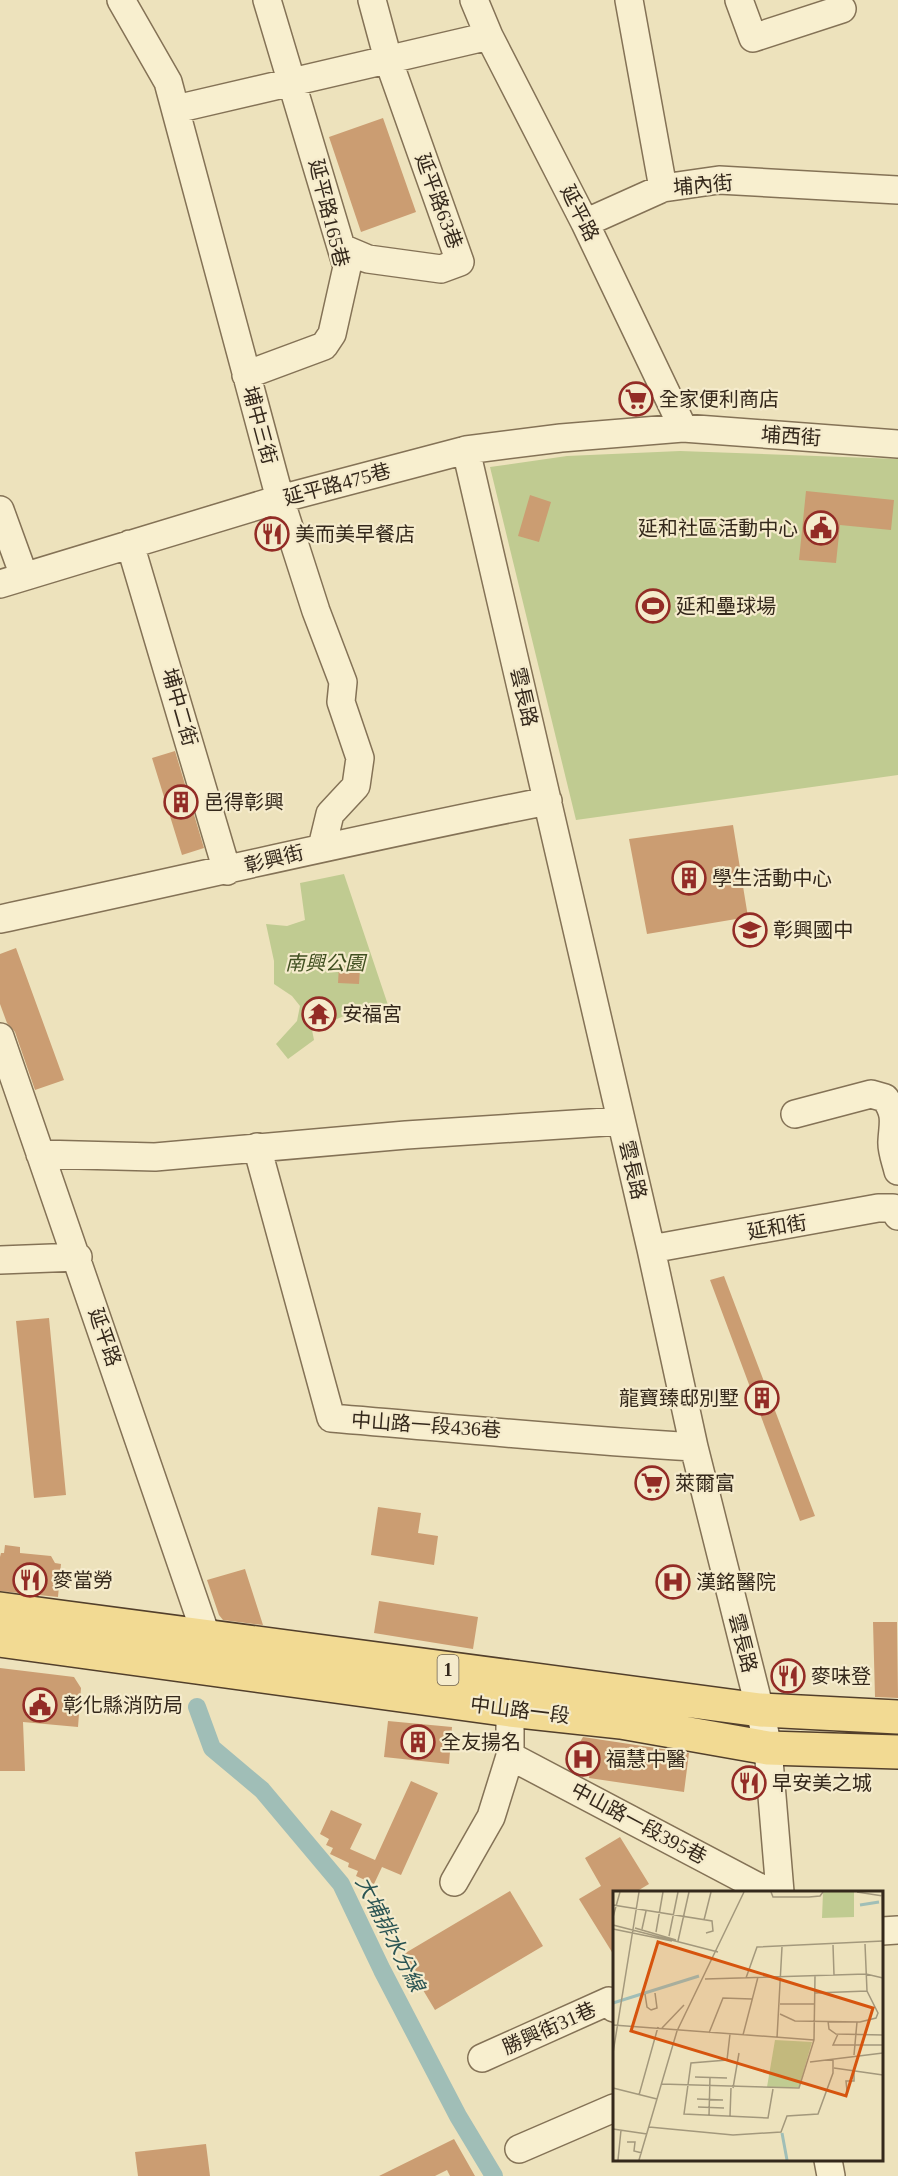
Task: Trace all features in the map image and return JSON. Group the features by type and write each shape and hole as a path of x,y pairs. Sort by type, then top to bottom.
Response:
{"main road":[{"name":"中山路一段","path":"0,1609 760,1710 898,1717"},
{"name":"中山路一段","path":"0,1640 510,1710 621,1722 768,1748 898,1752"}],"street":[{"name":"埔中三街","path":"121,0 168,82 279,499 316,611 343,682 340,702 360,758 356,786 330,814 322,848"},
{"name":"延平路165巷","path":"246,375 324,346 332,334 347,267 267,0"},
{"path":"372,0 388,59"},
{"name":"延平路","path":"474,0 489,36 585,223 683,428"},
{"name":"埔內街","path":"630,0 663,188 719,180 898,190"},
{"path":"739,0 753,38 842,9"},
{"path":"176,109 292,80 489,36"},
{"name":"延平路63巷","path":"342,248 368,259 441,269 460,262 388,59"},
{"path":"585,223 663,188"},
{"name":"埔西街","path":"683,428 898,444"},
{"name":"延平路475巷","path":"12,580 279,499 466,450 561,438 683,428"},
{"name":"雲長路","path":"466,450 651,1249 693,1447 760,1710 768,1748 780,1891"},
{"path":"0,510 12,580"},
{"name":"埔中二街","path":"130,544 227,871"},
{"name":"彰興街","path":"0,919 548,801"},
{"name":"延平路","path":"0,1037 78,1257 207,1638"},
{"path":"795,1114 871,1094 885,1098 891,1106 897,1126 891,1142 898,1171"},
{"path":"40,1154 155,1157 257,1147 621,1121"},
{"name":"中山路一段436巷","path":"257,1147 331,1418 532,1433 595,1442 693,1447"},
{"name":"延和街","path":"651,1249 878,1208 897,1207"},
{"path":"0,1260 78,1257"},
{"path":"454,1882 490,1817 510,1756 510,1710"},
{"name":"中山路一段395巷","path":"510,1756 764,1891"},
{"path":"883,1931 898,1930"},
{"name":"勝興街31巷","path":"482,2058 609,2001 613,2006"},
{"path":"519,2150 613,2109"},
{"path":"828,2161 831,2176"}],"green space":[{"path":"680,451 898,459 898,775 576,820 490,467 567,456"},
{"name":"南興公園","path":"344,874 389,1008 357,1020 346,1015 312,1030 314,1040 288,1059 276,1044 297,1021 300,1006 292,996 274,984 274,961 266,924 287,926 305,920 300,883"}],"building":[{"path":"383,118 416,212 361,232 329,137"},
{"name":"延和社區活動中心","path":"806,491 894,500 891,530 840,525 836,563 799,560"},
{"path":"530,495 551,502 539,542 518,536"},
{"name":"邑得彰興","path":"175,751 204,848 182,855 152,758"},
{"name":"學生活動中心","path":"733,825 748,917 647,934 629,839"},
{"path":"16,948 64,1080 35,1090 15,1032 7,1023 0,1004 0,954"},
{"path":"339,966 360,968 359,984 338,983"},
{"name":"安福宮","path":"328,1001 335,1019 324,1025 310,1026 304,1009"},
{"name":"龍寶臻邸別墅","path":"724,1276 815,1516 800,1521 710,1280"},
{"path":"49,1318 66,1495 34,1498 16,1321"},
{"path":"378,1507 421,1513 418,1533 438,1536 434,1565 371,1555"},
{"name":"麥當勞","path":"5,1545 20,1547 20,1553 51,1556 55,1563 61,1564 58,1597 0,1591 0,1557 1,1553 4,1553"},
{"path":"245,1569 263,1625 223,1620 219,1615 207,1580"},
{"path":"379,1601 478,1617 473,1649 374,1633"},
{"path":"873,1622 897,1622 898,1698 875,1697"},
{"name":"彰化縣消防局","path":"0,1668 74,1677 81,1688 78,1727 23,1722 25,1771 0,1771"},
{"name":"全友揚名","path":"388,1721 452,1727 449,1764 384,1757"},
{"path":"583,1737 689,1753 684,1792 589,1778 593,1758 583,1756 577,1747"},
{"path":"411,1781 438,1793 401,1875 382,1867 374,1884 356,1876 358,1871 348,1867 349,1863 330,1854 333,1848 326,1845 329,1839 320,1834 331,1810 362,1824 350,1849 375,1860"},
{"path":"620,1837 649,1884 637,1891 613,1891 613,1954 579,1899 601,1886 585,1858"},
{"path":"510,1891 543,1946 435,2010 402,1955"},
{"path":"454,2139 475,2176 450,2176 447,2170 435,2176 379,2176"},
{"path":"206,2144 210,2176 138,2176 135,2152"}],"waterway":[{"name":"大埔排水分線","path":"197,1707 212,1748 262,1790 341,1884 382,1970 458,2116 494,2176"}],"place":[{"name":"全家便利商店","path":"636,399"},
{"name":"延和社區活動中心","path":"821,528"},
{"name":"美而美早餐店","path":"272,534"},
{"name":"延和壘球場","path":"653,606"},
{"name":"邑得彰興","path":"181,802"},
{"name":"學生活動中心","path":"689,878"},
{"name":"彰興國中","path":"750,930"},
{"name":"安福宮","path":"319,1014"},
{"name":"龍寶臻邸別墅","path":"762,1398"},
{"name":"萊爾富","path":"652,1483"},
{"name":"麥當勞","path":"30,1580"},
{"name":"漢銘醫院","path":"673,1582"},
{"name":"麥味登","path":"788,1676"},
{"name":"彰化縣消防局","path":"40,1705"},
{"name":"全友揚名","path":"418,1742"},
{"name":"福慧中醫","path":"583,1759"},
{"name":"早安美之城","path":"749,1783"}]}
